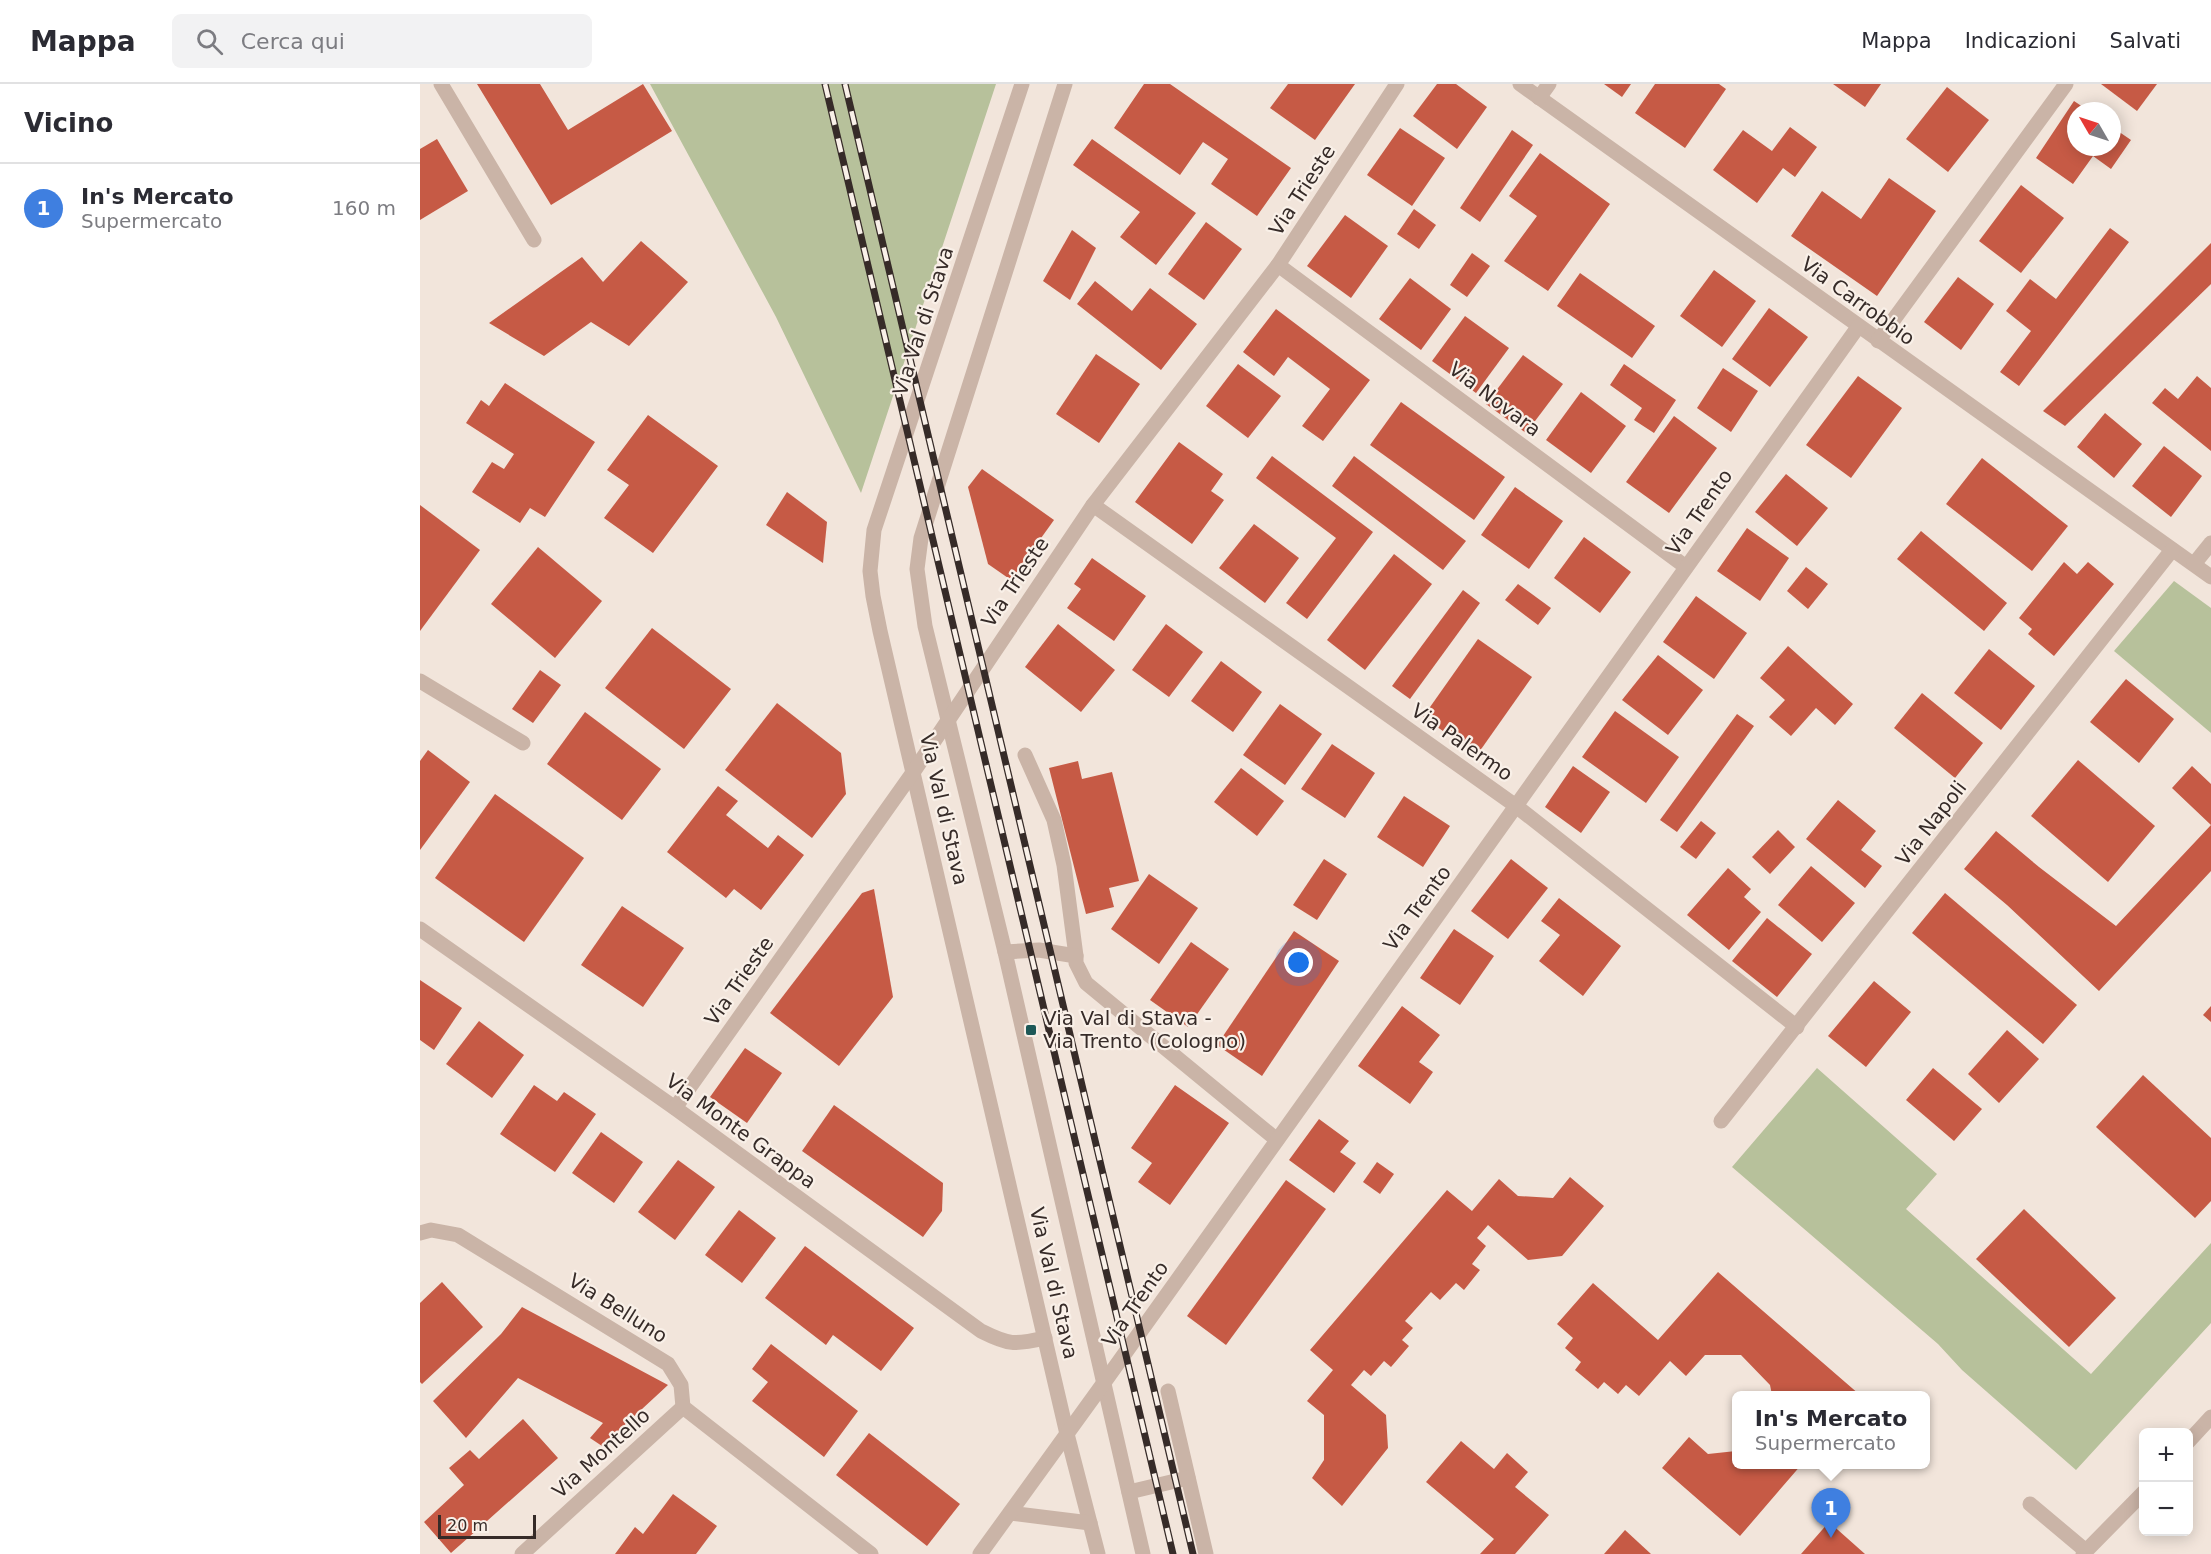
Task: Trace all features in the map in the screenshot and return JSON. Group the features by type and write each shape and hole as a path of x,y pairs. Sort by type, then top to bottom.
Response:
{"street":[{"path":"441,84 534,240"},
{"name":"Via Val di Stava","path":"1022,84 874,530 870,571 873,596 1067,1434 1098,1554"},
{"name":"Via Val di Stava","path":"1065,84 917,553 916,568 920,603 1005,952 1143,1554"},
{"name":"Via Trieste","path":"675,1108 914,771 947,718 1093,505 1278,265 1397,84"},
{"name":"Via Carrobbio","path":"1520,84 2211,577"},
{"path":"1539,98 1549,84"},
{"path":"1878,341 2066,84"},
{"name":"Via Novara","path":"1278,265 1686,567"},
{"name":"Via Trento","path":"980,1554 1104,1384 1858,327"},
{"name":"Via Palermo","path":"1093,505 1516,806 1797,1027"},
{"path":"2194,564 2211,543"},
{"name":"Via Napoli","path":"1721,1121 2172,550"},
{"path":"420,681 523,743"},
{"path":"1025,755 1054,819 1064,865 1076,963 1086,983 1277,1140"},
{"name":"Via Monte Grappa","path":"420,929 675,1108 981,1331 1013,1344 1045,1338"},
{"path":"1005,952 1039,950 1076,956"},
{"name":"Via Belluno","path":"420,1233 431,1230 458,1235 668,1364 681,1384 682,1407"},
{"path":"1168,1391 1206,1554"},
{"path":"682,1407 871,1554"},
{"name":"Via Montello","path":"522,1554 682,1407"},
{"path":"2193,1437 2211,1417"},
{"path":"1129,1492 1188,1478"},
{"path":"2030,1503 2084,1553 2139,1497"},
{"path":"1010,1513 1090,1523"}],"green space":[{"path":"650,84 996,84 861,493 776,317"},
{"path":"2174,581 2211,608 2211,733 2114,651"},
{"path":"1817,1068 1937,1174 1906,1209 2091,1374 2211,1243 2211,1323 2076,1470 1962,1370 1938,1344 1732,1167"}],"building":[{"path":"477,84 540,84 568,130 643,84 672,131 551,205"},
{"path":"1144,84 1170,84 1291,168 1257,216 1211,184 1228,159 1203,142 1180,175 1114,128"},
{"path":"1288,84 1355,84 1315,140 1270,108"},
{"path":"1437,84 1456,84 1487,107 1457,149 1413,116"},
{"path":"1604,84 1631,84 1622,97"},
{"path":"1655,84 1719,84 1726,89 1685,148 1635,113"},
{"path":"1833,84 1881,84 1865,107"},
{"path":"2101,84 2157,84 2137,111"},
{"path":"1947,87 1989,120 1948,172 1906,139"},
{"path":"2067,112 2067,156 2093,156 2073,184 2036,158"},
{"path":"1790,127 1817,147 1795,177 1783,168 1757,203 1713,170 1743,130 1772,151"},
{"path":"1400,128 1445,158 1412,206 1367,175"},
{"path":"1512,130 1533,145 1480,222 1460,208"},
{"path":"2121,133 2131,140 2121,154"},
{"path":"437,139 468,191 420,220 420,149"},
{"path":"1092,139 1196,213 1156,265 1120,237 1140,212 1073,165"},
{"path":"1540,153 1610,204 1548,291 1504,261 1537,216 1509,196"},
{"path":"2093,156 2120,156 2111,169"},
{"path":"1889,178 1936,211 1877,296 1791,236 1822,191 1861,219"},
{"path":"2021,185 2064,218 2021,273 1979,241"},
{"path":"1414,209 1436,225 1419,249 1397,234"},
{"path":"1345,215 1388,246 1351,298 1307,266"},
{"path":"1206,222 1242,249 1204,300 1168,274"},
{"path":"2110,228 2129,242 2019,386 2000,372 2031,331 2006,311 2030,279 2056,299"},
{"path":"1072,230 1096,248 1070,300 1043,281"},
{"path":"641,241 688,282 629,346 591,322 544,356 489,323 582,257 603,282"},
{"path":"2211,243 2211,284 2065,426 2043,411"},
{"path":"1472,253 1490,266 1467,297 1450,285"},
{"path":"1714,270 1756,301 1722,347 1680,316"},
{"path":"1580,273 1655,326 1632,358 1557,306"},
{"path":"1958,277 1994,304 1961,350 1924,322"},
{"path":"1410,278 1451,309 1421,350 1379,319"},
{"path":"1095,281 1132,311 1150,288 1197,324 1161,370 1077,304"},
{"path":"1769,308 1808,337 1770,387 1732,359"},
{"path":"1276,309 1370,380 1323,441 1302,426 1330,389 1288,357 1274,376 1243,352"},
{"path":"1465,316 1509,348 1476,393 1432,361"},
{"path":"1096,354 1140,384 1099,443 1056,414"},
{"path":"1523,355 1563,384 1526,433 1486,404"},
{"path":"1238,364 1281,396 1248,438 1206,406"},
{"path":"1624,364 1676,400 1654,433 1634,420 1642,408 1610,385"},
{"path":"1723,368 1758,391 1731,432 1697,408"},
{"path":"1858,376 1902,408 1851,478 1806,445"},
{"path":"2197,376 2211,388 2211,451 2152,403 2165,388 2178,399"},
{"path":"505,383 595,442 545,517 530,508 520,523 472,492 492,462 504,469 514,454 466,423 481,400 489,406"},
{"path":"1581,392 1626,426 1591,473 1546,440"},
{"path":"1401,402 1505,477 1474,520 1370,445"},
{"path":"2105,413 2142,444 2114,478 2077,447"},
{"path":"648,415 718,466 653,553 604,518 629,485 607,470"},
{"path":"1674,416 1717,448 1669,513 1626,482"},
{"path":"1179,442 1223,474 1211,491 1224,500 1192,544 1135,502"},
{"path":"2164,446 2202,476 2171,517 2132,486"},
{"path":"1272,456 1373,532 1307,619 1286,603 1336,538 1256,478"},
{"path":"1354,456 1466,541 1443,570 1332,486"},
{"path":"1982,458 2068,526 2032,571 1946,504"},
{"path":"982,469 1054,520 1011,580 988,564 968,487"},
{"path":"1786,474 1828,508 1797,546 1755,512"},
{"path":"1515,487 1563,521 1529,569 1481,535"},
{"path":"787,492 827,522 823,563 766,525"},
{"path":"420,505 480,550 420,631"},
{"path":"1254,524 1299,558 1265,603 1219,568"},
{"path":"1747,528 1789,558 1760,601 1717,571"},
{"path":"1921,531 2007,603 1984,631 1897,559"},
{"path":"1584,537 1631,572 1600,613 1554,578"},
{"path":"538,547 602,601 555,658 491,604"},
{"path":"1394,554 1432,584 1365,670 1327,640"},
{"path":"1092,558 1146,596 1114,641 1067,608 1081,589 1074,584"},
{"path":"2064,562 2077,574 2088,562 2114,584 2054,656 2028,634 2032,629 2019,618"},
{"path":"1806,567 1828,584 1808,609 1787,591"},
{"path":"1518,584 1551,608 1538,625 1505,600"},
{"path":"1463,590 1480,603 1410,699 1392,686"},
{"path":"1696,596 1747,633 1714,679 1663,642"},
{"path":"1058,624 1115,670 1081,712 1025,667"},
{"path":"1166,624 1203,652 1169,697 1132,670"},
{"path":"652,628 731,689 684,749 605,688"},
{"path":"1478,639 1532,677 1477,755 1423,717"},
{"path":"1788,646 1853,704 1835,725 1816,708 1791,736 1769,717 1785,700 1760,678"},
{"path":"1989,649 2035,686 2001,730 1954,693"},
{"path":"1658,655 1703,690 1668,735 1622,700"},
{"path":"1221,661 1262,692 1233,732 1191,701"},
{"path":"540,670 561,685 533,723 512,709"},
{"path":"2126,679 2174,719 2139,763 2090,722"},
{"path":"1922,693 1983,743 1955,778 1894,728"},
{"path":"777,703 841,753 846,794 812,838 725,770"},
{"path":"1280,704 1322,734 1285,785 1243,755"},
{"path":"1615,711 1679,757 1646,803 1582,757"},
{"path":"585,712 661,769 622,820 547,764"},
{"path":"1737,714 1754,726 1677,832 1660,820"},
{"path":"1332,744 1375,773 1345,818 1301,789"},
{"path":"428,750 470,782 420,850 420,761"},
{"path":"2078,760 2155,826 2108,882 2031,816"},
{"path":"1078,761 1082,779 1112,772 1139,881 1109,888 1114,907 1086,914 1049,768"},
{"path":"1573,766 1610,792 1581,833 1545,807"},
{"path":"2192,766 2211,784 2211,825 2172,788"},
{"path":"1241,768 1284,801 1257,836 1214,802"},
{"path":"718,786 738,801 726,815 768,848 778,835 804,855 761,910 734,889 726,898 667,852"},
{"path":"495,794 584,858 524,942 435,878"},
{"path":"1404,796 1450,826 1423,867 1377,837"},
{"path":"1838,800 1876,831 1861,850 1882,866 1865,888 1806,839"},
{"path":"1701,821 1716,833 1696,859 1680,847"},
{"path":"2211,825 2211,871 2099,991 2007,905 1964,869 1996,831 2116,926"},
{"path":"1778,830 1795,847 1770,874 1752,857"},
{"path":"1324,859 1347,874 1317,920 1293,905"},
{"path":"1511,859 1548,888 1508,939 1471,911"},
{"path":"1811,866 1855,903 1822,942 1778,905"},
{"path":"1728,868 1751,889 1744,897 1761,912 1729,950 1687,915"},
{"path":"1149,874 1198,908 1159,964 1111,929"},
{"path":"874,889 893,997 839,1066 770,1013 862,893"},
{"path":"1945,893 2077,1005 2043,1044 1912,933"},
{"path":"1559,898 1621,946 1583,996 1539,961 1560,935 1541,921"},
{"path":"622,906 684,948 643,1007 581,965"},
{"path":"1767,918 1812,954 1777,997 1732,961"},
{"path":"1454,929 1494,956 1460,1005 1420,978"},
{"path":"1294,931 1339,961 1262,1076 1217,1045"},
{"path":"1191,942 1229,969 1188,1027 1150,1000"},
{"path":"420,980 462,1008 434,1050 420,1040"},
{"path":"1874,981 1911,1012 1866,1067 1828,1036"},
{"path":"1402,1006 1440,1035 1419,1062 1433,1072 1410,1104 1358,1066"},
{"path":"2211,1006 2211,1022 2203,1015"},
{"path":"479,1021 524,1055 492,1098 446,1064"},
{"path":"2007,1030 2039,1059 1999,1103 1968,1074"},
{"path":"745,1048 782,1073 747,1123 710,1097"},
{"path":"1933,1068 1982,1109 1954,1141 1906,1100"},
{"path":"2143,1075 2211,1138 2211,1201 2195,1218 2096,1127"},
{"path":"534,1085 557,1101 564,1092 596,1114 555,1172 500,1134"},
{"path":"1175,1085 1229,1123 1170,1205 1138,1182 1152,1163 1131,1148"},
{"path":"834,1105 943,1183 942,1211 923,1237 802,1151"},
{"path":"1319,1119 1349,1141 1340,1152 1356,1163 1334,1193 1289,1160"},
{"path":"601,1132 643,1162 614,1203 572,1173"},
{"path":"678,1160 715,1187 675,1240 638,1212"},
{"path":"1377,1162 1394,1174 1380,1194 1363,1182"},
{"path":"1570,1177 1604,1206 1562,1256 1528,1260 1488,1225 1477,1238 1486,1246 1472,1264 1480,1270 1464,1290 1456,1283 1440,1300 1431,1292 1405,1321 1413,1328 1402,1340 1409,1346 1391,1367 1384,1361 1371,1376 1364,1370 1351,1385 1386,1415 1388,1448 1342,1506 1312,1478 1324,1460 1324,1415 1307,1401 1333,1370 1310,1350 1447,1190 1472,1211 1499,1179 1518,1196 1553,1198"},
{"path":"1286,1180 1326,1209 1226,1345 1187,1316"},
{"path":"2024,1209 2116,1298 2069,1347 1976,1259"},
{"path":"739,1210 776,1238 742,1283 705,1255"},
{"path":"805,1246 914,1328 881,1371 833,1335 826,1345 765,1298"},
{"path":"1718,1272 1855,1391 1771,1391 1770,1385 1741,1355 1705,1355 1686,1376 1670,1361 1639,1396 1626,1385 1618,1394 1604,1382 1598,1389 1575,1370 1581,1362 1565,1348 1573,1338 1557,1324 1593,1283 1658,1340"},
{"path":"442,1282 483,1327 422,1384 420,1382 420,1303"},
{"path":"522,1307 668,1385 602,1446 590,1438 603,1423 518,1378 466,1438 433,1401 501,1334"},
{"path":"771,1344 858,1411 824,1457 752,1401 768,1382 752,1369"},
{"path":"523,1419 558,1458 451,1553 424,1522 464,1485 449,1468 470,1450 479,1459"},
{"path":"869,1433 960,1504 927,1546 836,1475"},
{"path":"1689,1437 1708,1454 1732,1451 1732,1469 1798,1469 1740,1536 1662,1468"},
{"path":"1461,1441 1494,1469 1507,1453 1528,1472 1515,1487 1549,1515 1515,1554 1480,1554 1494,1539 1426,1482"},
{"path":"673,1494 717,1526 696,1554 615,1554 635,1527 643,1534"},
{"path":"1829,1522 1865,1554 1801,1554"},
{"path":"1625,1530 1651,1554 1604,1554"}],"railway":[{"path":"825,84 1173,1554"},
{"path":"845,84 1193,1554"}],"place":[{"name":"Via Val di Stava - Via Trento (Cologno)","path":"1031,1030"},
{"name":"In's Mercato","path":"1831,1538"}]}
